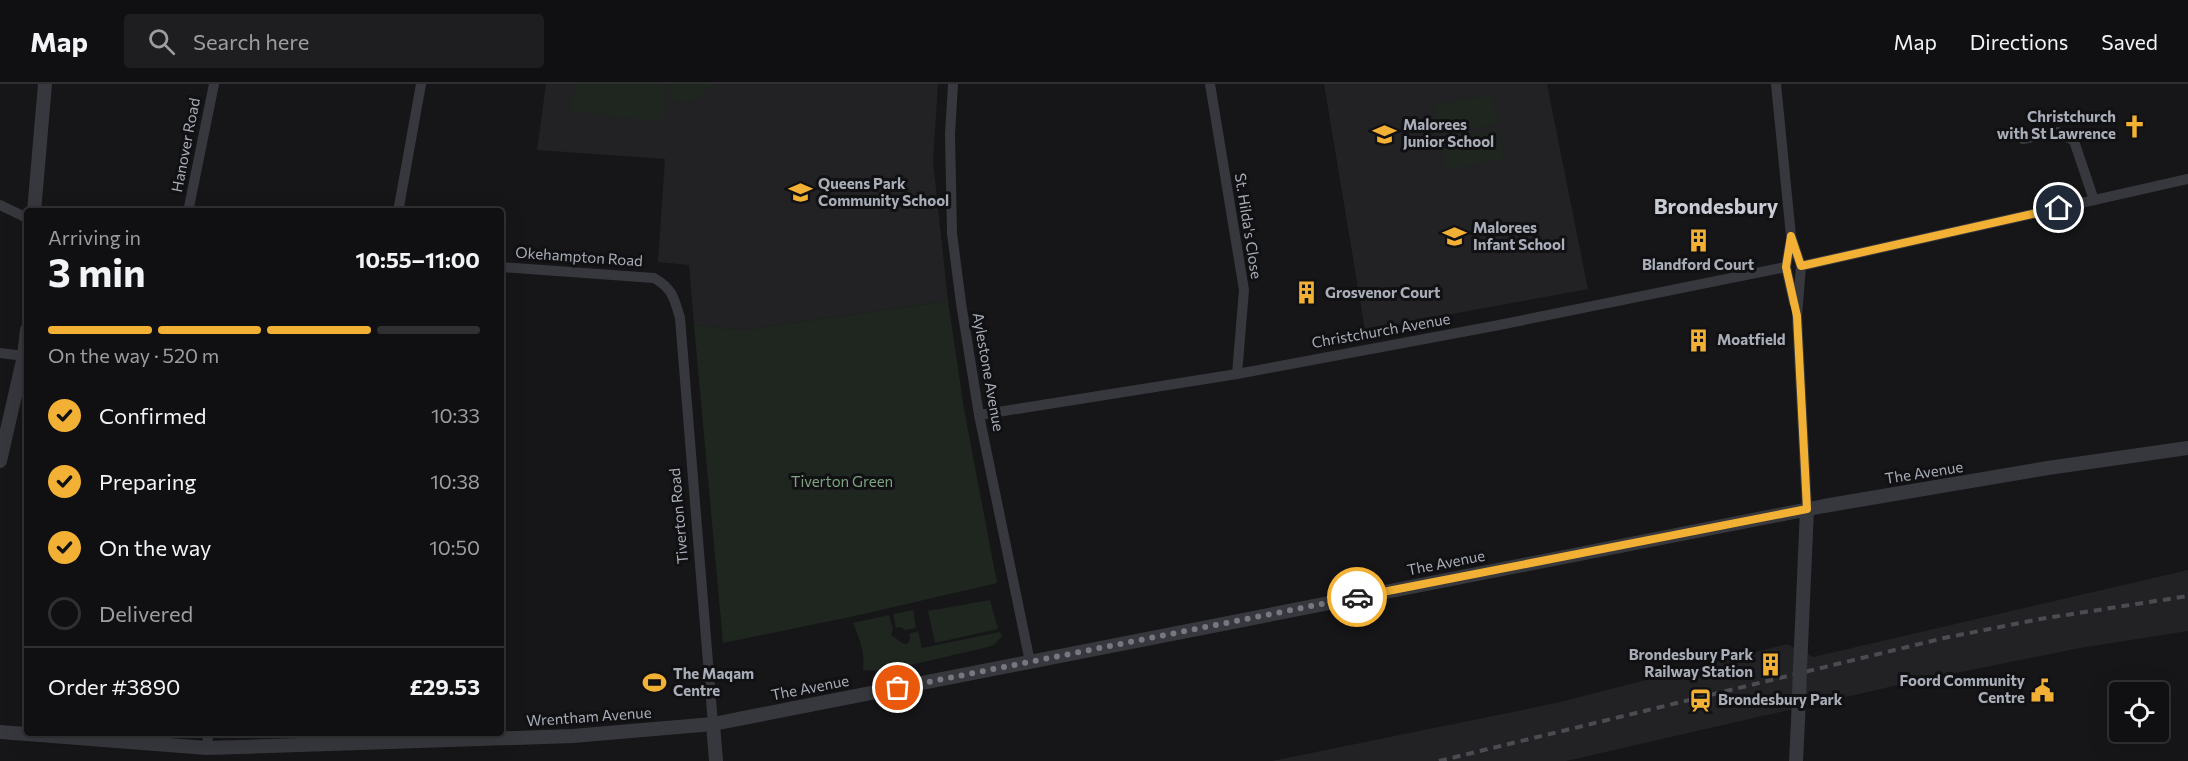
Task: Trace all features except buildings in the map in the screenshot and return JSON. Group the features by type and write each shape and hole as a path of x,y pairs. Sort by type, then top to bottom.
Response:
{"street":[{"path":"34,208 45,84"},
{"name":"Hanover Road","path":"189,208 214,84"},
{"path":"399,208 421,84"},
{"name":"Aylestone Avenue","path":"953,84 950,134 952,233 979,415 1030,662"},
{"name":"St. Hilda's Close","path":"1210,84 1244,290 1237,374"},
{"path":"1776,84 1791,236 1801,266 1797,316 1807,509 1796,761"},
{"path":"2023,139 2058,132 2074,141 2094,200"},
{"path":"1801,266 2188,179"},
{"path":"0,205 24,217"},
{"path":"1791,236 1786,267 1797,316"},
{"name":"Okehampton Road","path":"504,267 654,278"},
{"name":"Christchurch Avenue","path":"979,415 1237,374 1494,326 1786,267"},
{"name":"Tiverton Road","path":"654,278 664,283 672,291 680,318 716,761"},
{"path":"0,353 24,356 0,462"},
{"name":"The Avenue","path":"713,724 1807,509 2048,468 2188,448"},
{"name":"Wrentham Avenue","path":"52,736 207,748 422,738 573,736 713,724"},
{"name":"Wrentham Avenue","path":"0,732 24,734"},
{"path":"207,748 208,736"}],"shaded area":[{"name":"Queens Park Community School","path":"546,84 938,84 933,161 948,301 742,330 694,325 689,265 658,262 665,159 537,150"},
{"path":"1324,84 1547,84 1588,289 1365,330"},
{"path":"2188,570 2188,631 2080,648 1911,682 1566,761 1272,761 1556,703 1787,644 1813,657"}],"green space":[{"path":"575,84 668,84 662,123 571,110"},
{"path":"672,84 715,84 690,102 670,100"},
{"path":"1492,95 1497,124 1439,134 1434,105"},
{"path":"1498,130 1504,159 1446,170 1440,141"},
{"name":"Tiverton Green","path":"948,301 964,409 997,583 855,616 723,643 694,325 742,330"},
{"path":"990,600 998,629 935,643 928,611"},
{"path":"913,610 916,628 905,630 901,627 896,628 893,614"},
{"path":"889,615 893,629 891,635 907,644 910,640 909,634 918,631 922,648 1000,632 1002,636 994,645 984,648 884,671 863,670 861,646 853,623"}],"railway":[{"path":"1439,761 1944,638 2040,619 2188,596"}],"way so far":[{"path":"898,688 1357,597"}],"place":[{"name":"Christchurch with St Lawrence","path":"2134,126"},
{"name":"Malorees Junior School","path":"1385,134"},
{"name":"Queens Park Community School","path":"800,193"},
{"name":"Malorees Infant School","path":"1455,237"},
{"name":"Blandford Court","path":"1698,241"},
{"name":"Grosvenor Court","path":"1307,293"},
{"name":"Moatfield","path":"1699,340"},
{"name":"Brondesbury Park Railway Station","path":"1771,664"},
{"name":"The Maqam Centre","path":"655,683"},
{"name":"Foord Community Centre","path":"2043,690"},
{"name":"Brondesbury Park","path":"1700,700"}],"district":[{"name":"Brondesbury","path":"1716,207"}],"route":[{"path":"1357,597 1807,509 1797,316 1786,267 1791,236 1801,266 2059,208"}]}
